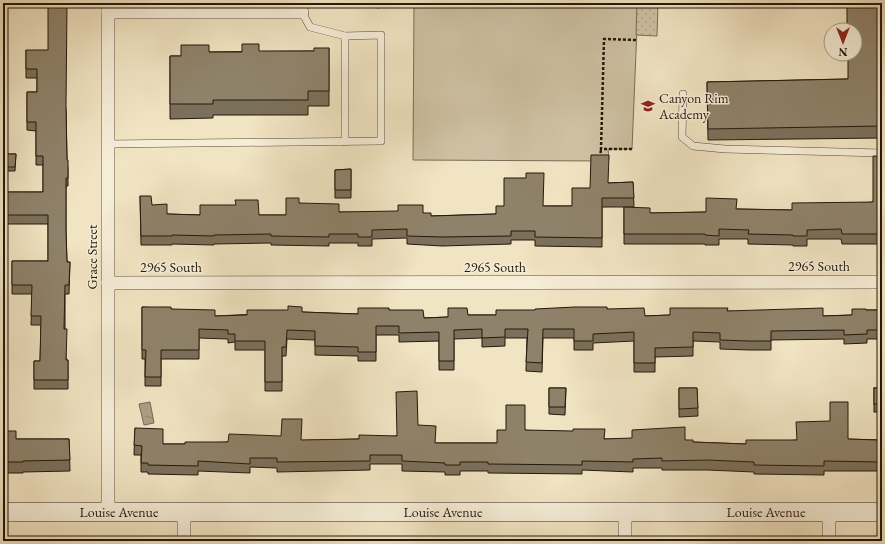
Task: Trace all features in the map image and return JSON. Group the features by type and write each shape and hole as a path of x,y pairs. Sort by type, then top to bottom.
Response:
{"street":[{"path":"108,8 302,12"},
{"name":"Grace Street","path":"108,8 108,512"},
{"name":"2965 South","path":"108,283 882,282"},
{"name":"Louise Avenue","path":"3,512 882,512"},
{"path":"184,512 184,541"},
{"path":"625,512 625,541"},
{"path":"829,512 829,541"}],"lane":[{"path":"108,144 381,141 381,36 345,36 310,27 302,12"},
{"path":"345,36 345,142"},
{"path":"683,94 682,137 693,146 725,149 882,153"}],"path":[{"path":"600,161 604,39 636,40"},
{"path":"601,149 632,149"}],"shaded area":[{"path":"414,3 638,3 632,149 608,149 609,159 600,161 413,160"},
{"path":"637,3 658,3 657,36 636,35"}],"water":[{"path":"150,402 154,423 144,425 139,404"}],"building":[{"path":"48,3 67,3 66,106 68,178 66,178 66,231 67,262 70,262 69,285 65,285 64,329 67,329 66,360 68,360 68,380 34,380 34,361 40,361 41,316 31,316 32,285 12,285 12,261 48,261 48,215 3,215 3,192 43,192 43,156 36,156 36,122 27,122 27,92 37,92 37,69 26,69 26,50 48,50"},
{"name":"Canyon Rim Academy","path":"847,3 882,3 882,126 708,129 707,82 848,79 848,62 863,62 863,22 847,22"},
{"path":"242,44 259,44 259,51 314,51 314,48 329,48 329,91 308,91 308,100 213,100 213,104 170,104 170,56 181,56 181,45 209,45 209,52 242,52"},
{"path":"3,154 16,154 15,167 3,167"},
{"path":"591,155 609,155 608,183 633,182 634,198 602,198 602,238 535,237 535,231 511,231 511,236 407,236 407,229 372,230 372,237 358,237 358,234 329,234 329,237 271,236 271,234 141,236 140,196 151,196 152,205 167,204 167,214 200,215 200,205 236,205 235,200 258,200 259,215 286,215 286,198 299,198 299,203 339,204 339,212 398,211 398,205 423,205 423,213 431,213 431,216 496,214 496,206 504,206 504,178 526,178 526,173 544,173 543,206 572,206 572,188 590,188"},
{"path":"873,156 882,156 882,236 881,234 842,234 841,229 807,230 807,236 748,234 749,230 719,229 719,236 705,234 624,234 624,207 650,208 650,213 706,212 706,198 737,199 736,209 792,210 792,203 873,202"},
{"path":"351,169 351,190 335,190 335,170"},
{"path":"288,306 302,307 302,312 358,314 358,308 423,310 424,318 448,317 448,308 467,308 468,315 496,315 496,310 535,310 575,307 607,307 607,309 644,308 645,316 670,315 670,308 728,308 727,311 823,308 823,316 852,315 852,309 866,309 882,310 882,330 867,330 867,334 844,335 844,330 771,331 771,341 720,340 720,333 693,332 693,347 655,348 655,363 634,363 634,332 593,334 593,341 574,341 574,329 543,329 542,363 526,362 528,329 505,329 505,337 482,338 482,329 454,330 454,361 439,361 439,332 399,333 399,326 376,326 376,352 358,352 358,347 315,346 315,331 287,330 286,347 282,347 282,382 265,382 265,341 235,341 235,334 228,334 228,330 199,329 199,350 161,350 161,377 145,377 146,350 142,350 142,307 215,310 215,316 247,315 247,310 288,310"},
{"path":"549,388 566,388 565,407 549,407"},
{"path":"679,388 697,388 698,408 679,409"},
{"path":"874,388 882,388 882,404 874,404"},
{"path":"417,391 418,425 436,426 435,443 497,443 497,430 506,430 506,405 525,405 525,430 573,431 573,429 605,429 604,439 632,438 632,430 685,427 685,440 693,440 693,442 746,444 746,440 797,440 796,422 830,421 830,402 848,402 848,439 878,440 878,436 882,436 882,462 824,461 824,466 754,465 754,462 707,460 662,461 662,458 633,459 633,462 582,461 582,465 488,464 488,462 460,462 460,465 445,465 445,463 402,461 402,455 370,455 370,461 277,462 277,458 250,458 250,464 198,461 198,466 148,465 148,463 141,463 142,446 134,445 135,428 163,429 163,444 185,444 185,442 228,442 229,434 281,436 282,419 302,419 301,440 359,439 359,435 397,436 396,392"},
{"path":"3,431 16,431 16,439 69,439 70,460 3,462"},
{"path":"464,538 519,538 519,541 464,541"},
{"path":"334,539 351,539 351,541 334,541"},
{"path":"554,539 585,540 585,541 554,541"},
{"path":"872,539 882,539 882,541 872,541"},
{"path":"243,540 291,541 243,541"},
{"path":"411,540 455,541 411,541"}],"place":[{"name":"Canyon Rim Academy","path":"648,106"}]}
